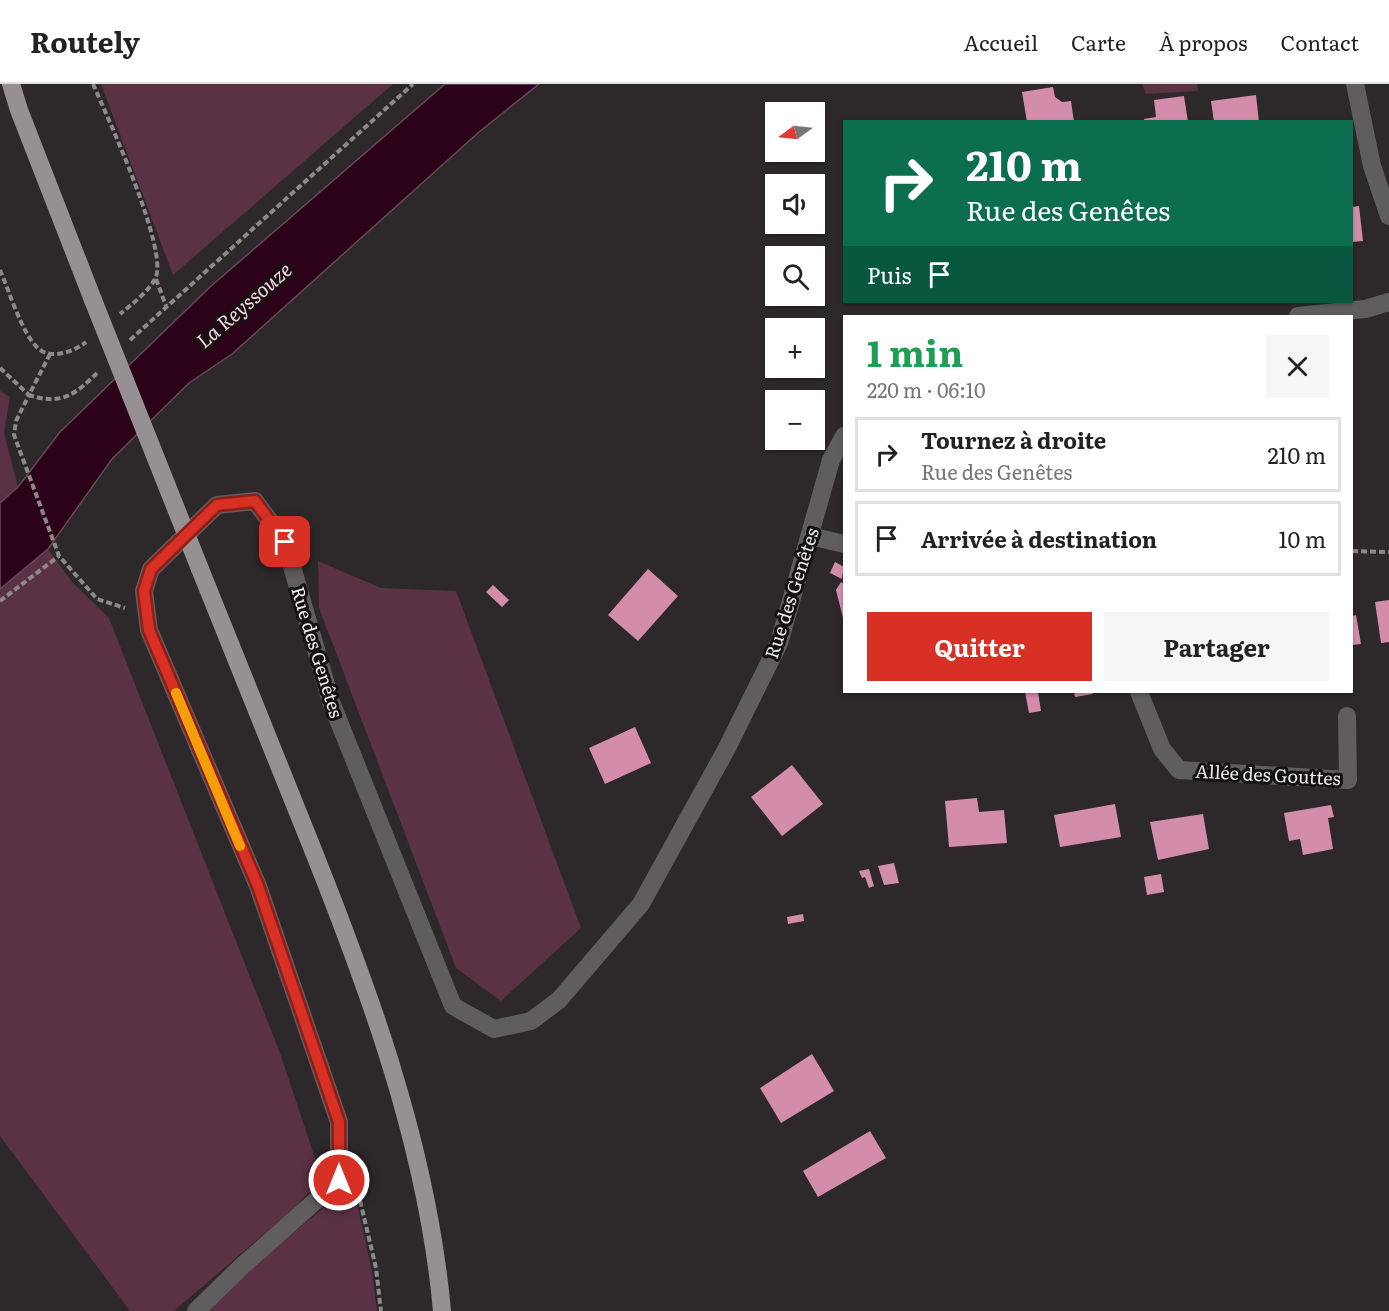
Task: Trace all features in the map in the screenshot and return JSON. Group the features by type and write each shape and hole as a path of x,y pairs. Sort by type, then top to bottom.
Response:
{"main road":[{"path":"11,84 93,300 372,1005 399,1091 423,1187 442,1311"}],"street":[{"path":"1355,84 1372,166 1389,216"},
{"path":"1308,315 1365,309 1389,302"},
{"name":"Rue des Genêtes","path":"196,1311 241,1267 339,1180 339,1122 258,886 149,630 144,591 151,569 217,505 255,501 285,542 331,702 453,1006 494,1029 531,1021 559,1000 641,904 727,748 779,643 831,460 843,438"},
{"path":"810,536 843,544"},
{"name":"Allée des Gouttes","path":"1139,693 1162,749 1179,770 1348,780 1347,716"}],"path":[{"path":"125,345 413,84"},
{"path":"156,279 166,306"},
{"path":"50,354 16,421 14,435 59,556 97,599 121,607"},
{"path":"0,368 29,395 48,402 78,392 102,368"},
{"path":"1353,551 1389,552"},
{"path":"0,601 59,556"}],"shaded area":[{"path":"101,84 393,84 173,275"},
{"path":"1142,84 1197,84 1198,91 1146,94"},
{"path":"0,391 10,397 4,433 18,487 0,503"},
{"path":"48,549 72,582 109,618 280,1053 316,1161 327,1173 292,1210 174,1311 130,1311 0,1136 0,589"},
{"path":"318,561 381,588 456,591 581,928 501,1001 456,968 319,608"},
{"path":"345,1190 354,1190 372,1272 377,1311 204,1311 215,1298"}],"water":[{"name":"La Reyssouze","path":"445,84 539,84 479,132 232,354 189,383 112,459 48,549 0,589 0,503 18,487 60,432 210,287"}],"building":[{"path":"1053,87 1055,97 1062,102 1071,101 1074,120 1027,120 1022,92"},
{"path":"1256,95 1259,120 1214,120 1211,101"},
{"path":"1184,96 1188,120 1144,120 1156,117 1154,100"},
{"path":"1359,206 1363,241 1353,242 1353,207"},
{"path":"835,562 843,566 842,579 830,573"},
{"path":"648,569 678,596 638,641 608,615"},
{"path":"841,582 843,583 843,618 836,590"},
{"path":"493,585 509,600 502,607 486,592"},
{"path":"1389,600 1389,642 1381,643 1375,602"},
{"path":"1356,615 1361,644 1353,645 1353,616"},
{"path":"1025,693 1038,693 1041,711 1029,713"},
{"path":"1074,693 1093,694 1075,697"},
{"path":"635,727 651,763 605,784 589,748"},
{"path":"792,765 823,804 782,836 751,797"},
{"path":"977,798 979,812 1004,810 1007,843 949,847 945,801"},
{"path":"1115,804 1121,837 1060,847 1054,815"},
{"path":"1331,805 1334,817 1328,818 1333,849 1303,855 1300,839 1289,841 1284,813"},
{"path":"1203,814 1209,849 1158,860 1150,822"},
{"path":"894,863 899,883 884,885 878,866"},
{"path":"869,869 874,886 869,888 865,877 862,878 859,871"},
{"path":"1161,874 1164,892 1147,895 1144,877"},
{"path":"803,914 804,921 788,924 787,917"},
{"path":"812,1054 834,1091 781,1123 760,1088"},
{"path":"870,1131 886,1158 818,1197 803,1171"}],"slow traffic":[{"path":"176,693 240,846"}],"route":[{"path":"285,542 255,501 217,505 151,569 144,591 145,611 149,630 258,886 339,1122 339,1180"}]}
